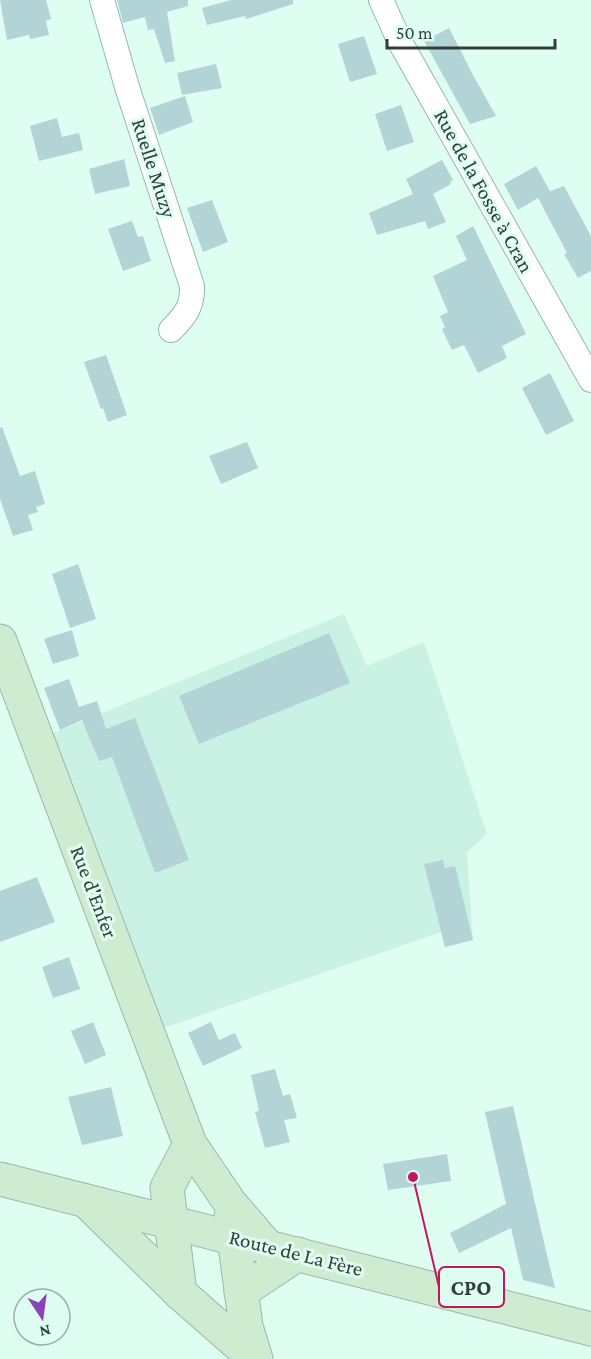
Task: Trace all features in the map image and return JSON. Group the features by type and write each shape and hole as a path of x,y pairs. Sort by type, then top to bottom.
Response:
{"main road":[{"name":"Rue d'Enfer","path":"0,641 190,1144 230,1203 267,1246"},
{"path":"126,1210 167,1188 190,1144"},
{"name":"Route de La Fère","path":"0,1179 591,1329"},
{"path":"167,1188 180,1293"},
{"path":"84,1200 180,1293 256,1359"},
{"path":"230,1203 246,1326 256,1359"},
{"path":"241,1292 298,1254"}],"street":[{"name":"Ruelle Muzy","path":"102,0 127,87 192,286 191,305 186,315 171,330"},
{"name":"Rue de la Fosse à Cran","path":"381,0 400,42 591,380"}],"shaded area":[{"path":"344,614 367,666 424,642 487,834 467,852 473,940 445,947 441,932 161,1029 51,734"}],"building":[{"path":"0,0 46,0 51,19 46,21 49,35 30,39 29,35 7,40"},
{"path":"117,0 188,0 188,6 167,12 175,61 165,63 154,29 148,30 145,17 123,23"},
{"path":"231,0 293,0 293,4 246,19 245,16 207,25 202,8"},
{"path":"449,28 496,116 470,124 424,41"},
{"path":"364,36 377,74 350,82 338,44"},
{"path":"216,64 222,88 182,95 177,73"},
{"path":"185,96 193,122 159,135 150,108"},
{"path":"401,105 414,142 387,151 375,114"},
{"path":"57,118 62,137 79,133 83,150 39,161 30,126"},
{"path":"124,159 130,186 95,194 89,169"},
{"path":"442,160 453,180 451,184 433,194 446,222 428,229 425,221 377,235 369,213 413,194 406,179"},
{"path":"536,166 550,191 548,192 564,186 591,236 591,271 578,278 538,198 518,210 504,184"},
{"path":"212,200 228,242 203,252 187,208"},
{"path":"132,221 138,237 143,236 151,261 123,271 108,229"},
{"path":"473,226 526,334 502,346 507,358 478,373 464,345 452,350 442,329 445,327 440,316 448,312 433,276 467,260 456,236"},
{"path":"106,355 127,415 108,422 84,362"},
{"path":"550,373 574,421 546,435 522,388"},
{"path":"2,427 20,476 35,471 45,504 36,507 38,512 28,515 33,530 13,536 0,499 0,428"},
{"path":"247,442 258,468 221,484 209,456"},
{"path":"78,564 96,619 70,628 52,574"},
{"path":"72,630 79,656 53,664 44,639"},
{"path":"329,633 350,683 199,744 179,696"},
{"path":"69,679 79,707 97,701 106,729 135,718 189,860 155,873 112,757 99,761 82,720 60,730 44,688"},
{"path":"443,860 445,868 455,866 473,940 445,947 424,864"},
{"path":"37,877 55,922 0,942 0,891"},
{"path":"69,957 80,989 53,998 42,967"},
{"path":"93,1022 106,1055 85,1064 71,1031"},
{"path":"211,1022 219,1040 235,1033 242,1048 203,1066 188,1033"},
{"path":"275,1069 283,1096 290,1094 297,1118 284,1120 290,1142 265,1148 255,1112 259,1111 251,1075"},
{"path":"111,1087 123,1136 82,1145 68,1097"},
{"path":"513,1106 555,1288 523,1280 511,1228 459,1253 450,1233 506,1204 485,1112"},
{"path":"447,1154 451,1181 388,1190 383,1164"}],"place":[{"name":"CPO","path":"413,1177"}]}
